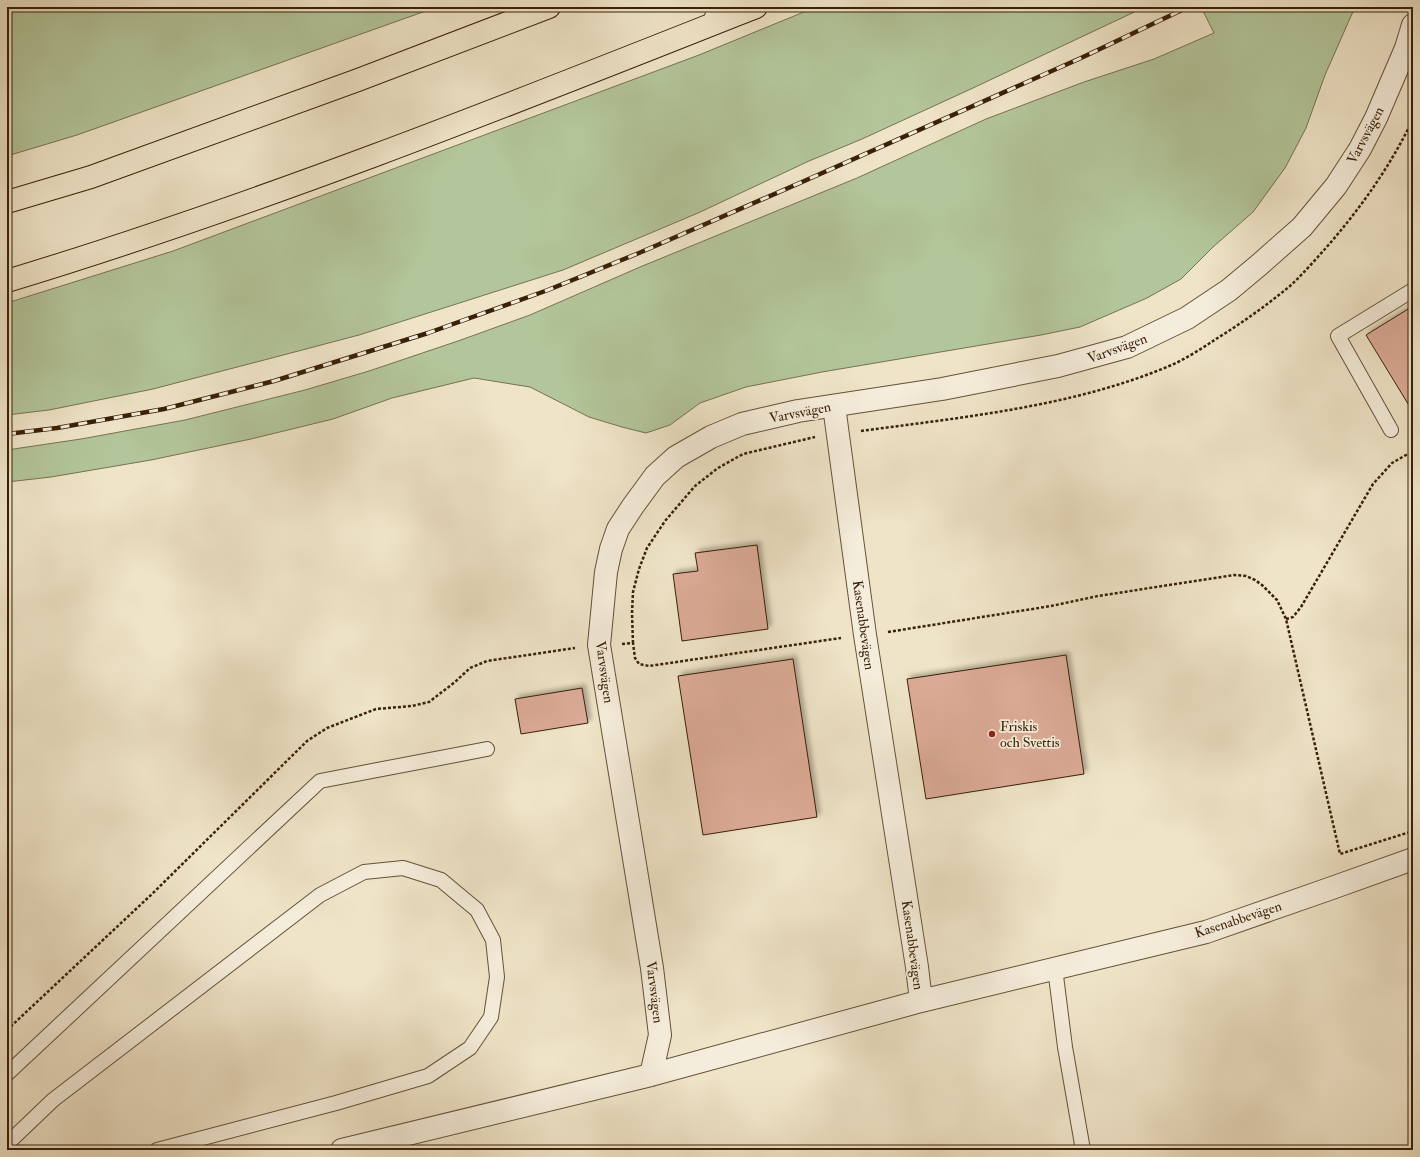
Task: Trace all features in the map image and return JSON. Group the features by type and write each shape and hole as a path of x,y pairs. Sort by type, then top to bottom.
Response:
{"highway":[{"path":"7,202 91,177 358,80 548,7"},
{"path":"7,281 204,218 391,149 712,16 756,7"}],"street":[{"name":"Varvsvägen","path":"651,1075 660,1035 656,998 599,645 606,572 611,549 618,530 632,506 655,476 676,457 711,437 742,424 798,411 942,389 1058,366 1127,347 1187,318 1229,290 1302,227 1336,186 1360,149 1376,118 1406,48 1413,25"},
{"name":"Kasenabbevägen","path":"834,406 865,635 915,952 921,1001 1206,932 1413,858"},
{"path":"342,1150 651,1075 921,1001"}],"lane":[{"path":"1391,430 1338,336 1413,290"},
{"path":"7,1074 320,781 487,749"},
{"path":"7,1144 53,1100 320,895 364,872 403,868 441,880 477,910 493,940 497,977 491,1017 470,1048 428,1076 336,1103 157,1150"},
{"path":"1055,968 1065,1047 1083,1150"}],"path":[{"path":"1286,619 1293,617 1301,607 1373,484 1392,463 1413,451"},
{"path":"7,1030 152,894 307,741 327,728 376,709 412,706 429,702 455,682 470,668 487,661 599,645 633,643 635,658 639,664 649,666 865,635 1051,606 1105,595 1234,575 1246,576 1262,585 1277,600 1286,619 1340,854 1413,831"}],"green space":[{"path":"7,7 437,7 77,135 7,156"},
{"path":"816,7 1145,7 862,139 809,161 698,213 563,270 359,335 153,389 49,410 7,415 7,303 173,251 699,55"},
{"path":"1201,7 1355,7 1325,75 1306,128 1285,168 1253,212 1213,247 1181,279 1147,298 1080,327 822,372 746,387 700,403 670,425 646,433 589,417 530,387 474,378 392,398 333,419 251,439 151,460 51,477 7,482 7,450 81,439 185,420 305,390 369,371 530,315 640,267 857,178 986,119 1084,82 1154,59 1214,33"}],"building":[{"path":"1413,306 1413,412 1366,335"},
{"path":"757,545 768,629 682,641 673,574 698,571 695,553"},
{"path":"1066,655 1084,774 926,799 907,679"},
{"path":"793,659 817,817 703,835 678,676"},
{"path":"582,688 588,723 521,734 515,699"}],"railway":[{"path":"7,434 57,428 164,409 274,381 428,333 548,290 639,253 802,182 1081,58 1184,9"}],"place":[{"name":"Friskis och Svettis","path":"992,734"}]}
